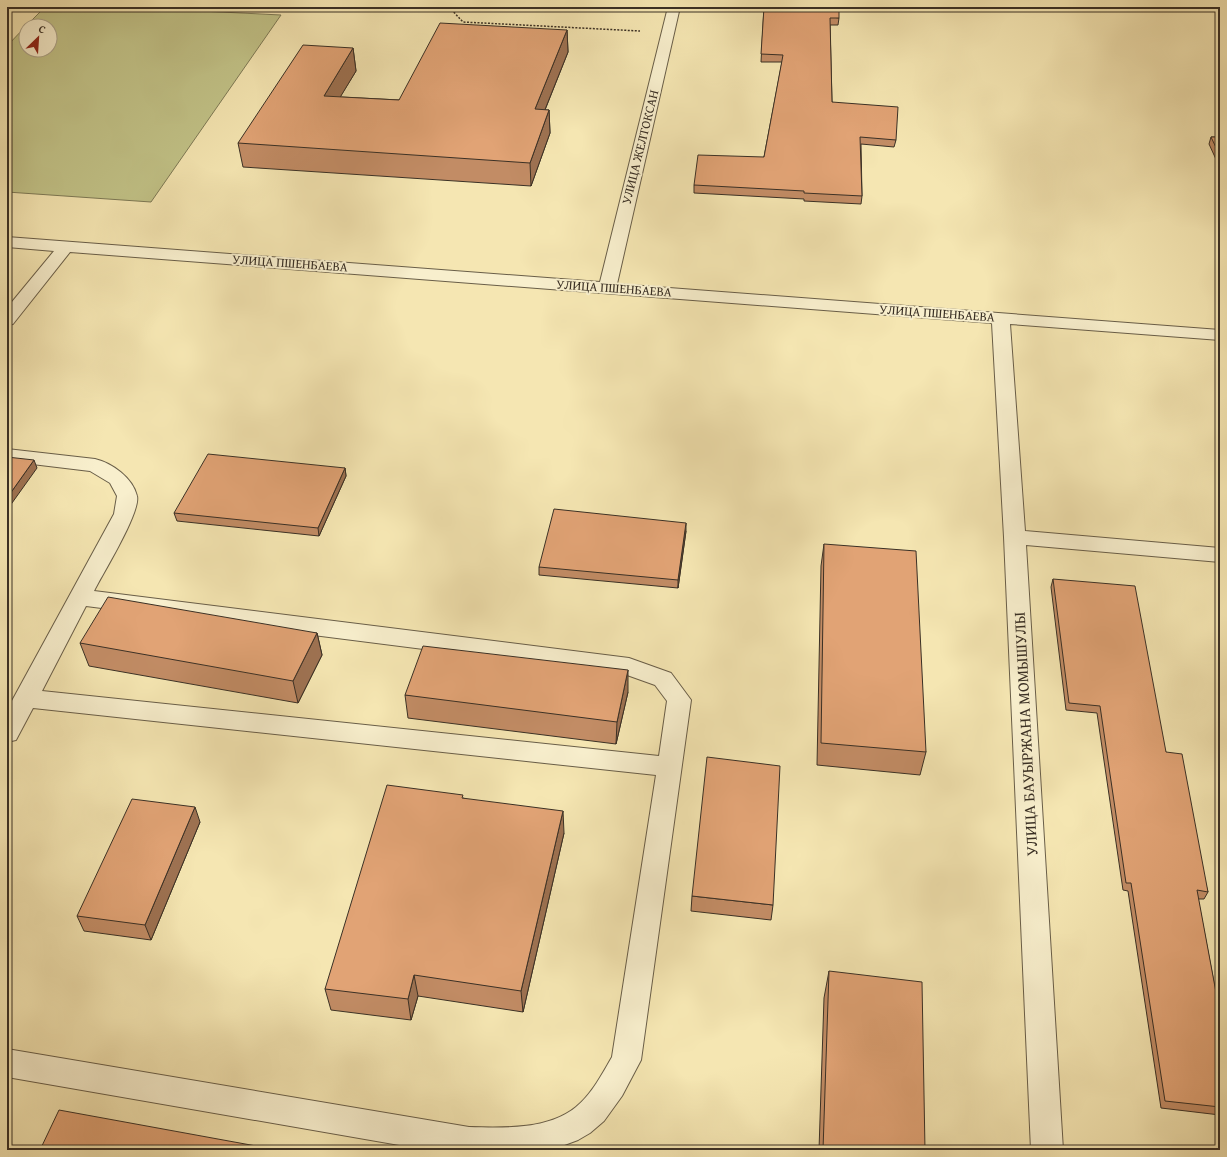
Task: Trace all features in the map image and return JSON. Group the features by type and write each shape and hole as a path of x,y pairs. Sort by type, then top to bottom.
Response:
{"street":[{"name":"УЛИЦА ЖЕЛТОКСАН","path":"607,288 674,7"},
{"name":"УЛИЦА ПШЕНБАЕВА","path":"7,242 1220,335"},
{"path":"7,320 66,246"},
{"name":"УЛИЦА БАУЫРЖАНА МОМЫШУЛЫ","path":"1001,318 1015,538 1047,1150"},
{"path":"7,455 95,465 118,479 128,496 124,514 7,733"},
{"path":"1015,538 1220,555"},
{"path":"7,1063 469,1146 553,1135 580,1123 606,1096 626,1060 679,700 663,679 630,666 81,597"},
{"path":"26,698 670,767"}],"path":[{"path":"449,7 463,22 668,33"}],"green space":[{"path":"45,7 120,7 281,15 151,202 7,192 7,46 18,34 18,58 58,58 58,18 34,18"}],"building":[{"path":"764,7 839,7 839,18 830,18 832,102 898,107 896,140 860,137 862,196 694,185 698,155 764,157 783,55 761,54"},
{"path":"440,23 567,30 535,109 549,110 530,163 238,143 303,45 353,48 324,96 399,100"},
{"path":"1211,137 1220,137 1220,156"},
{"path":"208,454 345,468 318,528 174,513"},
{"path":"7,457 34,460 7,498"},
{"path":"554,509 686,523 678,580 539,567"},
{"path":"824,544 916,551 926,752 821,743"},
{"path":"1053,579 1135,586 1166,752 1182,754 1208,892 1197,890 1220,1014 1220,1107 1165,1101 1131,883 1126,883 1100,706 1069,703"},
{"path":"108,597 317,633 293,681 80,643"},
{"path":"423,646 628,670 617,722 405,695"},
{"path":"707,757 780,766 773,905 692,896"},
{"path":"387,785 463,795 462,798 563,811 521,991 414,975 408,999 325,989"},
{"path":"132,799 195,807 145,925 77,916"},
{"path":"829,971 922,982 925,1150 823,1150"},
{"path":"59,1110 278,1150 40,1150"},
{"path":"634,1147 654,1150 634,1150"}]}
